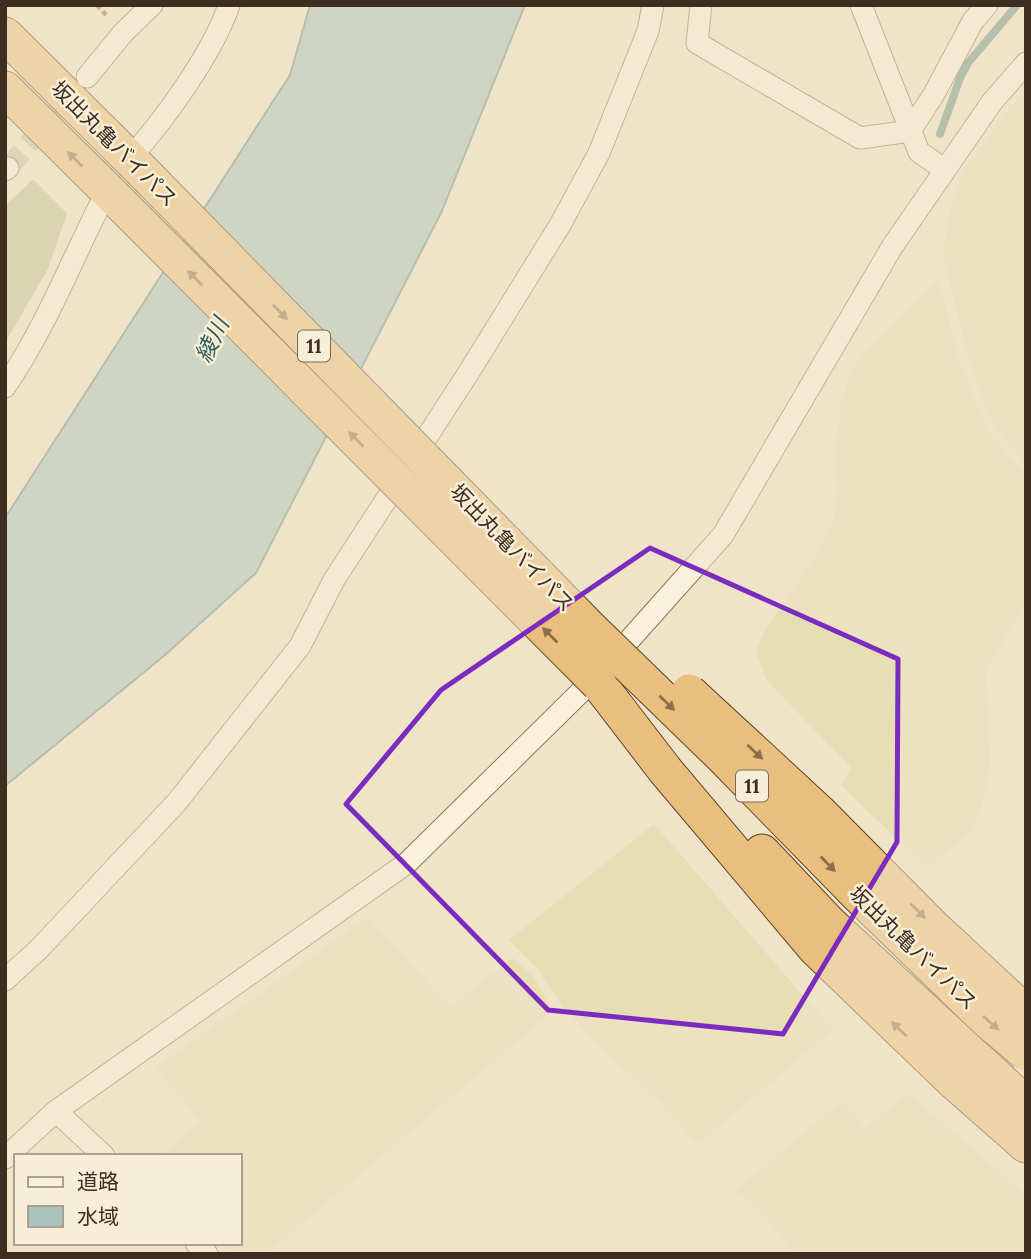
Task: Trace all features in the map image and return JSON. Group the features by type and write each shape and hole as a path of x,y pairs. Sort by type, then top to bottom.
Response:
{"highway":[{"name":"坂出丸亀バイパス","path":"5,35 859,895 987,1020 1026,1053"},
{"name":"坂出丸亀バイパス","path":"5,89 704,790 830,924 1026,1104"},
{"path":"480,516 617,626 820,813 933,927 1026,1013"},
{"path":"598,684 665,770 816,949 1023,1144"}],"street":[{"path":"87,77 123,33 152,5"},
{"path":"138,168 154,130 191,77 224,19 229,5"},
{"path":"5,980 39,949 177,802 300,646 334,580 469,372 560,225 599,153 648,31 653,5"},
{"path":"701,5 697,43 860,138 911,131"},
{"path":"861,5 919,152 944,169"},
{"path":"911,131 973,21 987,5"},
{"path":"9,1148 56,1111 407,863 599,674 723,535 892,247 992,102 1026,63"},
{"path":"5,387 29,352 116,199"},
{"path":"56,1111 102,1154"}],"highlighted area":[{"path":"650,548 898,659 897,842 783,1034 548,1010 346,804 441,690"}],"shaded area":[{"path":"1026,91 1026,464 993,426 968,359 943,253 951,202 967,166 1005,112"},
{"path":"937,281 957,354 987,430 1026,475 1026,604 986,669 990,763 982,806 970,833 927,867 840,785 852,768 766,680 756,652 763,634 821,547 833,522 837,495 836,445 841,404 850,375 864,353"},
{"path":"654,824 833,1030 697,1145 658,1100 609,1056 565,1010 538,969 509,940"},
{"path":"368,917 450,1007 513,958 535,978 552,1012 266,1254 234,1254 225,1245 242,1245 242,1154 163,1154 201,1121 155,1068"},
{"path":"908,1093 1026,1195 1026,1254 795,1254 764,1215 736,1190 842,1101 865,1128"}],"green space":[{"path":"33,179 67,213 48,269 5,343 5,206"}],"water":[{"name":"綾川","path":"310,5 525,5 441,213 256,573 165,655 5,786 5,518 290,75"}],"waterway":[{"path":"940,134 968,63 1017,5"}],"tunnel":[{"path":"8,168 76,89"}]}
